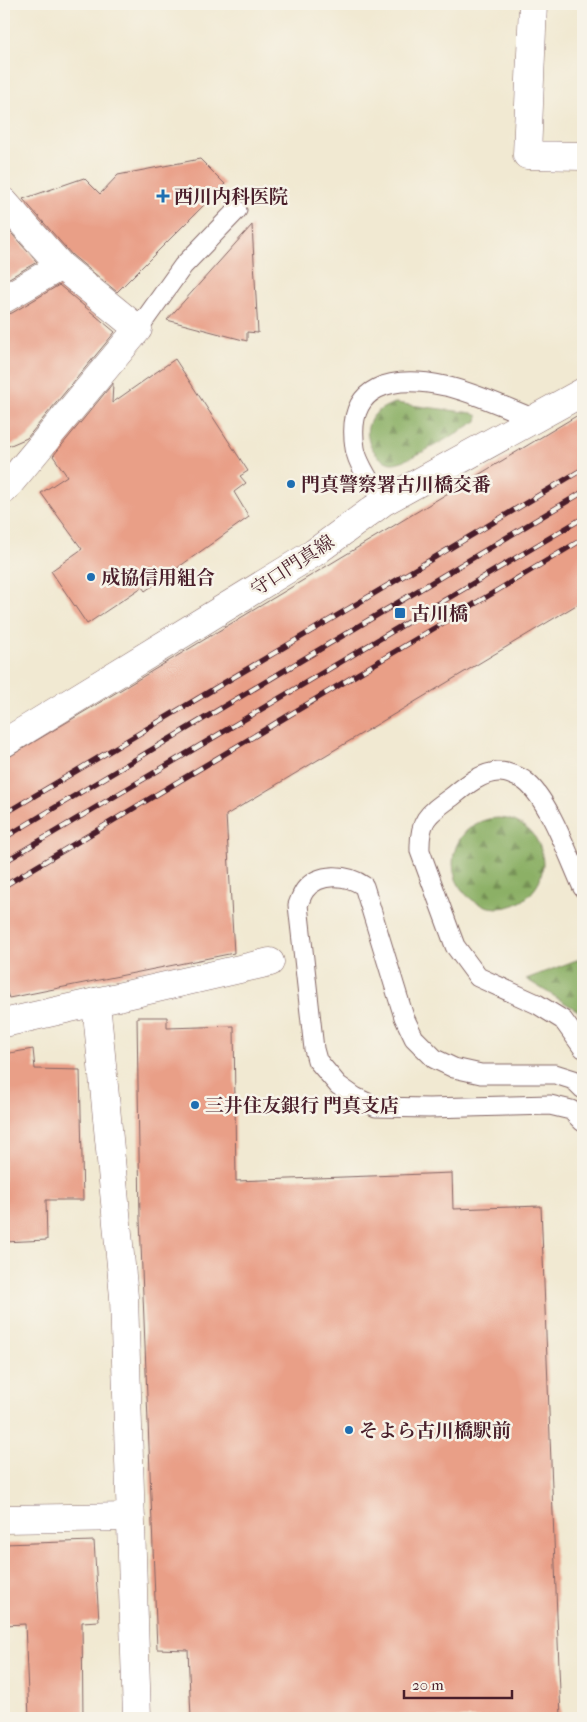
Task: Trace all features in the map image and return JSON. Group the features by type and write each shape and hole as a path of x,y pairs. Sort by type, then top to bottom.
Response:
{"street":[{"path":"533,4 527,155 583,156"},
{"path":"4,202 61,266 138,329 4,490"},
{"path":"4,299 61,266"},
{"name":"守口門真線","path":"4,743 314,553 383,502 583,392"},
{"path":"4,1023 270,962"},
{"path":"96,1002 124,1297 137,1718"},
{"path":"4,1519 131,1518"}],"lane":[{"path":"138,329 182,266 237,210"},
{"path":"383,502 368,479 354,449 355,415 364,398 381,385 402,381 446,386 535,419"},
{"path":"583,888 554,824 537,794 524,780 499,772 482,776 430,813 423,822 420,835 420,851 455,946 478,977 538,1004 563,1020 583,1048"},
{"path":"583,1089 574,1080 555,1074 481,1074 454,1068 435,1059 414,1038 404,1018 364,886 355,880 340,877 321,878 305,890 298,905 314,1049 322,1066 338,1084 355,1097 376,1107 429,1108 550,1105 571,1110 583,1122"}],"green space":[{"path":"395,403 472,413 478,416 477,421 434,446 409,459 391,463 380,458 375,453 369,442 368,430 369,424 376,413"},
{"path":"498,818 515,822 530,831 539,846 543,863 539,880 530,895 515,904 498,908 481,904 466,895 457,880 453,863 457,846 466,831 481,822"},
{"path":"582,958 583,1014 526,979"}],"building":[{"path":"200,159 225,184 117,292 72,255 23,199 84,178 100,194 118,175"},
{"path":"4,225 37,262 4,281"},
{"path":"252,225 258,333 247,332 247,341 167,320"},
{"path":"59,285 115,332 27,438 4,448 4,315 12,313"},
{"path":"175,359 248,471 240,476 246,483 234,492 249,517 145,591 142,587 87,624 51,571 82,549 41,493 67,476 53,456 113,383 112,403"},
{"path":"583,412 583,601 226,815 234,953 9,998 4,985 4,760"},
{"name":"そよら古川橋駅前","path":"137,1017 167,1017 167,1028 234,1026 236,1181 452,1173 453,1209 541,1206 561,1718 191,1718 188,1650 157,1649 140,1219"},
{"path":"33,1049 35,1069 80,1070 83,1200 46,1200 47,1240 4,1242 4,1054"},
{"path":"94,1541 99,1621 82,1622 83,1718 29,1718 25,1624 4,1625 4,1544"}],"railway":[{"path":"4,814 583,469"},
{"path":"4,838 583,492"},
{"path":"4,862 583,518"},
{"path":"4,886 583,539"}],"place":[{"name":"西川内科医院","path":"163,196"},
{"name":"門真警察署古川橋交番","path":"291,484"},
{"name":"成協信用組合","path":"91,577"},
{"name":"古川橋","path":"400,613"},
{"name":"三井住友銀行 門真支店","path":"195,1105"},
{"name":"そよら古川橋駅前","path":"349,1430"}]}
